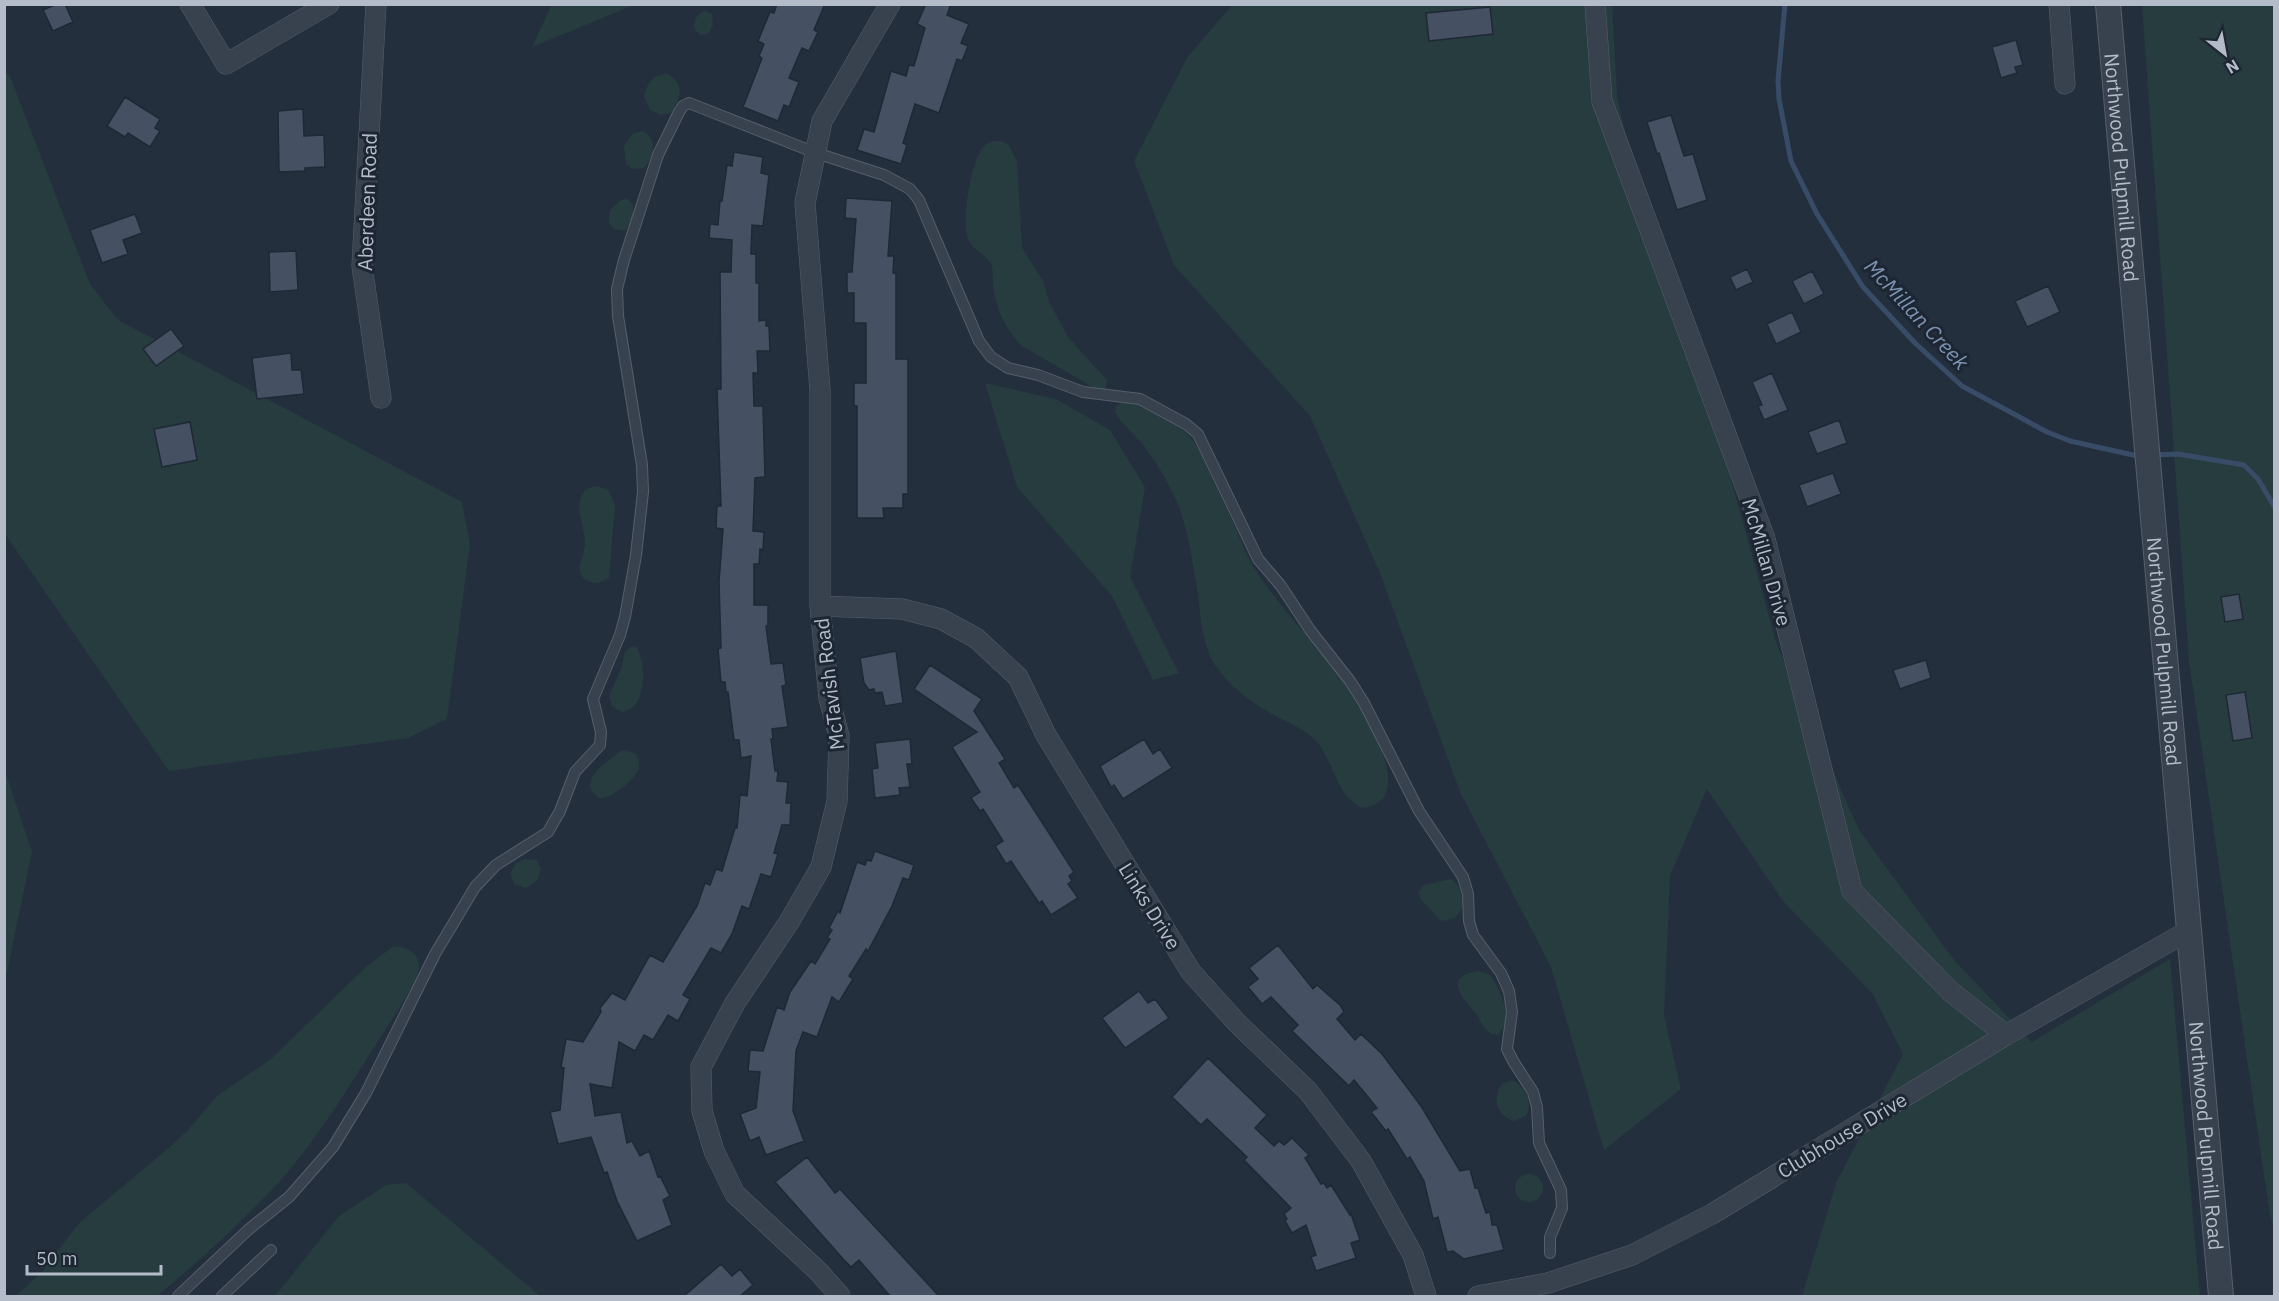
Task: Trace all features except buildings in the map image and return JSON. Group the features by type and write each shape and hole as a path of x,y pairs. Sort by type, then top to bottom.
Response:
{"street":[{"path":"190,4 226,64 329,4"},
{"name":"Aberdeen Road","path":"376,4 362,266 381,398"},
{"name":"McTavish Road","path":"840,1296 819,1272 735,1194 714,1151 702,1111 701,1067 735,1003 789,922 821,867 837,801 839,736 829,698 820,606 820,390 805,203 822,121 890,4"},
{"name":"McMillan Drive","path":"1595,4 1602,101 1765,539 1852,891 1951,992 2006,1035"},
{"path":"2059,4 2065,84"},
{"name":"Northwood Pulpmill Road","path":"2108,4 2221,1296"},
{"name":"Links Drive","path":"820,606 902,609 941,619 976,638 1018,677 1046,735 1191,972 1239,1024 1308,1091 1362,1161 1413,1255 1426,1296"},
{"name":"Clubhouse Drive","path":"1478,1296 1548,1283 1632,1256 1712,1214 2006,1035 2188,931"}],"lane":[{"path":"178,1296 253,1225 289,1197 333,1147 366,1093 435,954 475,887 496,865 548,832 556,820 575,772 600,745 601,732 593,699 620,635 625,617 636,555 643,492 642,465 618,316 617,289 619,276 658,155 679,112 686,104 695,105 736,123 884,175 903,184 916,196 979,341 991,357 1017,371 1038,375 1083,392 1140,399 1186,424 1201,438 1258,559 1281,586 1310,630 1345,672 1364,703 1419,811 1463,877 1468,894 1469,921 1473,935 1501,973 1509,990 1512,1012 1507,1048 1533,1092 1537,1107 1539,1143 1561,1190 1562,1208 1550,1237 1550,1253"},
{"path":"222,1296 271,1250"}],"green space":[{"path":"552,4 634,4 634,5 532,47"},
{"path":"1232,5 1612,5 1617,97 1650,235 1716,425 1777,645 1859,830 1954,960 2032,1042 2170,959 2200,1296 1802,1296 1836,1183 1903,1054 1872,993 1783,901 1707,789 1670,876 1664,1015 1681,1089 1604,1150 1551,967 1460,792 1380,573 1310,416 1174,265 1134,161 1187,58"},
{"path":"2142,5 2274,5 2274,1227 2270,1216 2189,661"},
{"path":"705,11 712,14 713,25 708,34 701,35 695,30 694,21 699,14"},
{"path":"4,71 10,76 90,284 118,320 462,502 470,544 447,719 408,738 169,771 5,534"},
{"path":"668,74 677,82 680,92 671,113 661,115 650,110 644,96 647,87 655,77"},
{"path":"642,131 651,138 653,143 651,159 644,168 632,169 626,164 624,146 632,134"},
{"path":"1001,141 1008,144 1017,161 1022,248 1043,281 1050,303 1068,337 1107,380 1106,388 1103,390 1091,386 1022,346 1008,328 995,299 991,263 974,248 967,236 967,203 975,163 986,144"},
{"path":"627,199 633,204 633,221 625,231 614,229 609,223 610,210 621,200"},
{"path":"985,383 1056,399 1110,430 1145,487 1130,577 1179,673 1153,680 1112,596 1017,487"},
{"path":"1123,402 1154,410 1183,430 1197,446 1253,566 1277,600 1342,679 1369,723 1378,741 1388,777 1386,791 1378,802 1362,808 1353,803 1341,787 1323,750 1313,737 1250,700 1227,680 1215,665 1205,640 1191,552 1180,510 1169,485 1154,461 1115,412 1116,406"},
{"path":"595,486 608,489 615,505 609,578 599,583 586,580 580,572 585,544 580,514 581,497 588,489"},
{"path":"632,646 637,647 640,655 643,685 637,703 622,712 612,706 609,696 622,666 625,651"},
{"path":"625,750 636,754 639,764 637,773 610,796 599,798 590,788 592,778 609,760"},
{"path":"5,771 32,852 5,982"},
{"path":"525,859 537,860 541,869 537,881 526,888 515,885 510,874 516,863"},
{"path":"1451,879 1461,892 1462,909 1455,918 1441,921 1421,900 1418,893 1424,885"},
{"path":"394,946 411,952 419,963 414,983 403,1002 334,1110 295,1164 220,1241 157,1296 16,1296 42,1272 78,1224 171,1146 217,1096 271,1059 367,966"},
{"path":"1479,971 1490,975 1502,996 1506,1014 1505,1022 1503,1029 1497,1035 1485,1029 1459,990 1459,980 1462,976"},
{"path":"1512,1080 1521,1086 1527,1095 1529,1105 1526,1116 1514,1121 1503,1115 1496,1100 1502,1084"},
{"path":"1529,1174 1539,1178 1543,1188 1539,1198 1529,1202 1519,1198 1515,1188 1519,1178"},
{"path":"406,1183 540,1296 275,1296 339,1216 386,1185"}],"waterway":[{"name":"McMillan Creek","path":"1785,4 1778,81 1779,99 1791,161 1817,214 1863,287 1915,343 1962,386 2047,432 2070,441 2142,457"},
{"name":"McMillan Creek","path":"2154,455 2178,454 2244,465 2258,479 2274,506"}]}
